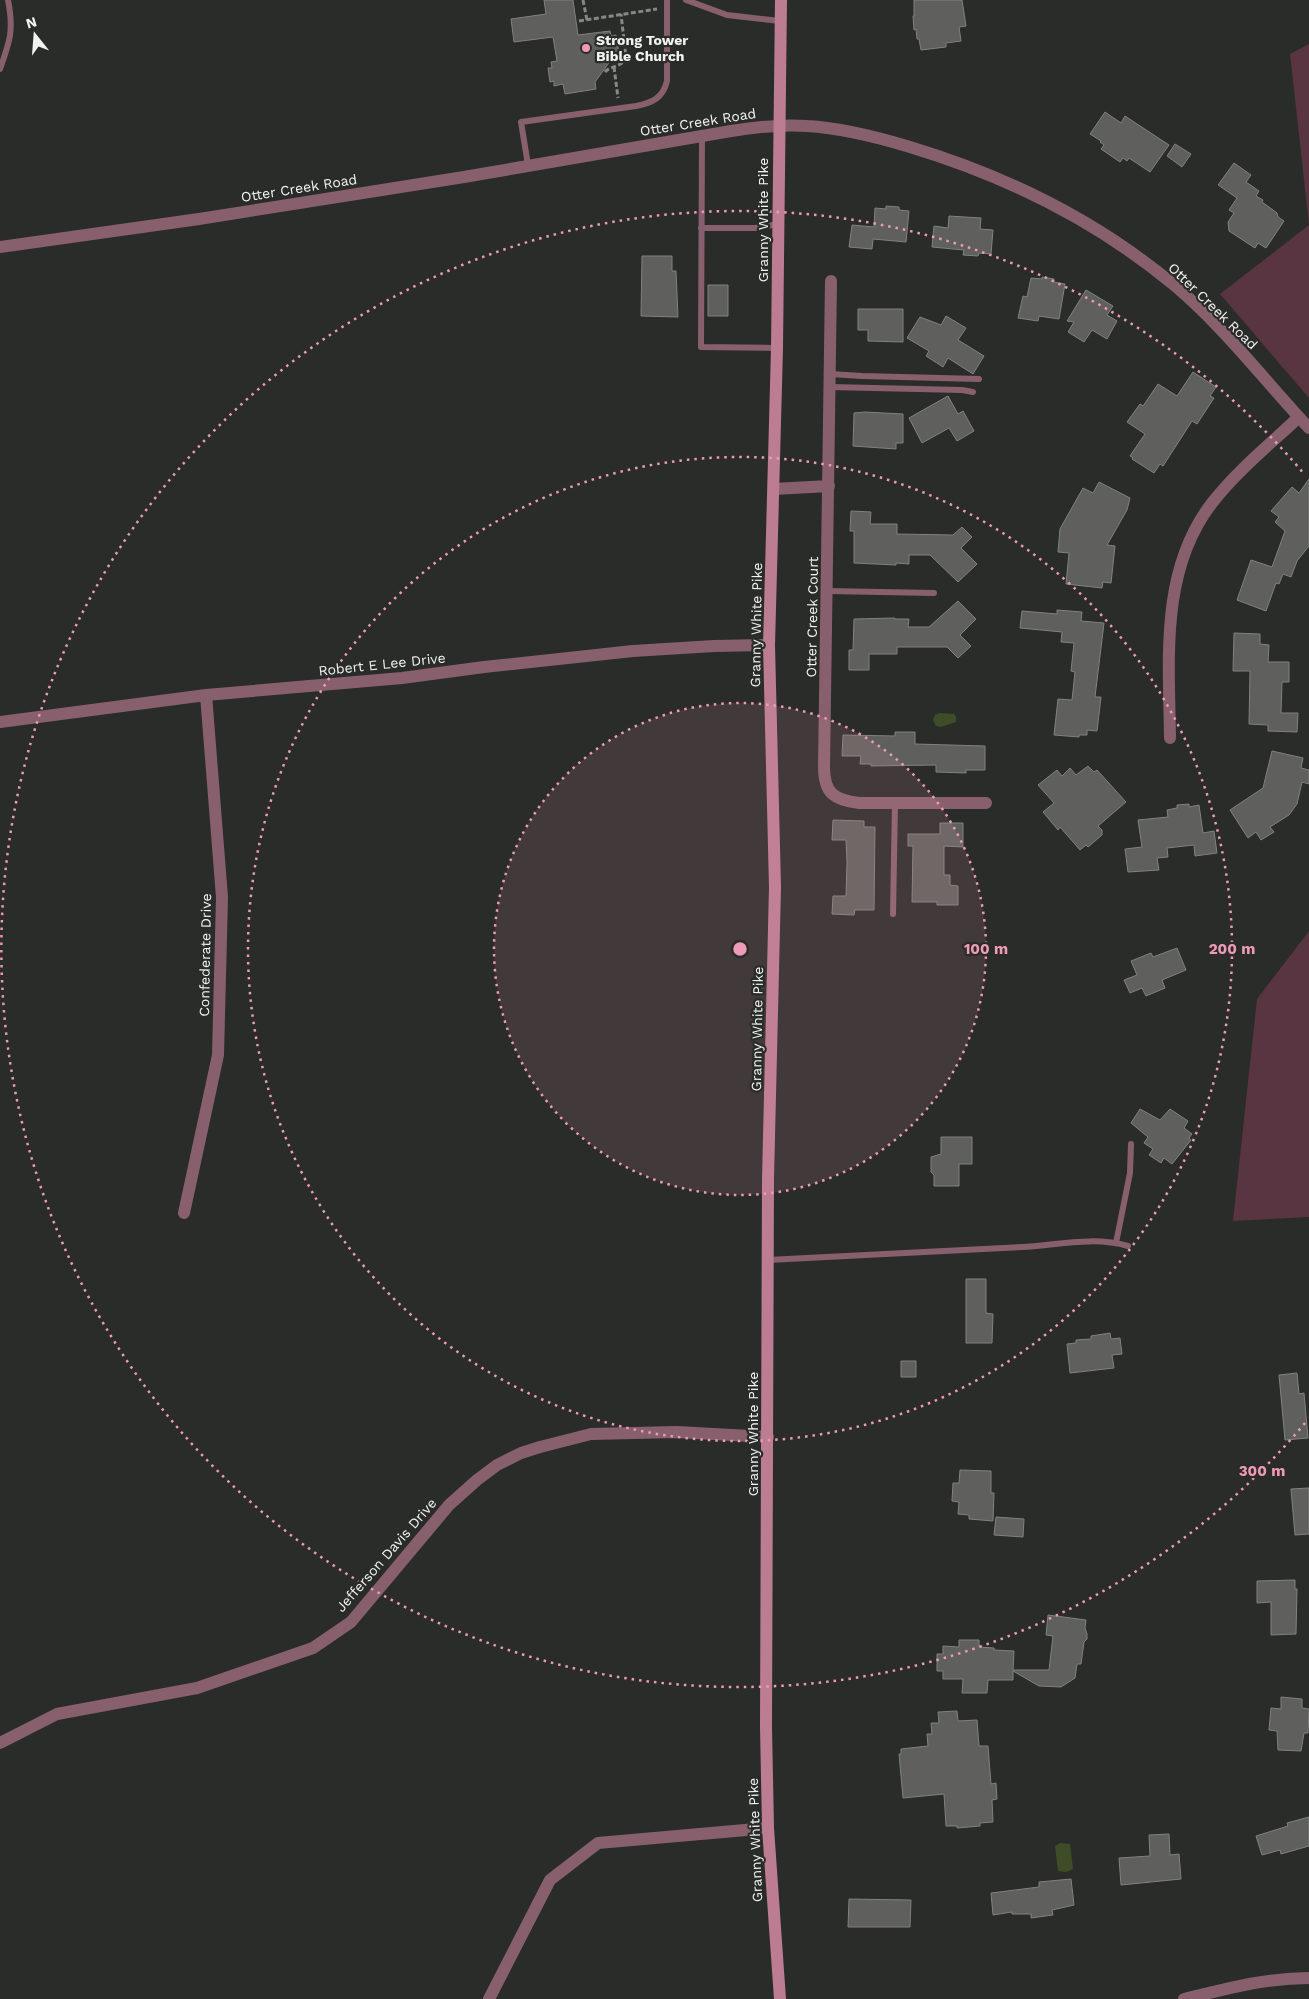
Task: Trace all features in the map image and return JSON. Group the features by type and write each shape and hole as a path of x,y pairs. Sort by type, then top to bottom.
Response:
{"main road":[{"name":"Granny White Pike","path":"780,1999 768,1828 766,1727 768,1260 775,887 769,645 777,348 781,0"}],"street":[{"name":"Otter Creek Road","path":"0,247 215,216 760,127 805,126 846,131 886,140 933,154 1004,181 1074,216 1133,253 1175,286 1236,348 1309,428"},
{"name":"Otter Creek Court","path":"831,281 824,767 827,787 832,795 848,802 986,803"},
{"path":"1170,738 1171,619 1175,585 1187,546 1205,513 1222,491 1299,417"},
{"path":"774,489 829,486"},
{"name":"Robert E Lee Drive","path":"0,722 206,695 402,678 484,667 656,649 769,645"},
{"name":"Confederate Drive","path":"184,1213 218,1055 222,897 206,695"},
{"name":"Jefferson Davis Drive","path":"0,1743 57,1714 198,1688 313,1648 351,1622 449,1505 497,1465 521,1453 540,1446 591,1434 677,1432 768,1437"},
{"path":"489,1999 550,1880 598,1843 768,1828"},
{"path":"1184,1999 1256,1982 1309,1978"}],"lane":[{"path":"0,69 9,44 12,20 8,0"},
{"path":"528,165 521,122 620,109 654,101 664,91 667,81 668,64 667,0"},
{"path":"686,0 727,16 780,21"},
{"path":"702,135 701,347 777,348"},
{"path":"701,228 755,228 779,224"},
{"path":"830,374 979,379"},
{"path":"906,377 906,388"},
{"path":"830,387 906,388 972,392"},
{"path":"827,591 934,593"},
{"path":"893,914 895,803"},
{"path":"1116,1243 1130,1173 1131,1144"},
{"path":"768,1260 1091,1242 1116,1243 1128,1246"}],"path":[{"path":"584,0 587,20"},
{"path":"579,21 666,8"},
{"path":"605,72 623,64 626,57 621,14"},
{"path":"614,67 620,109"}],"shaded area":[{"path":"1309,44 1309,225 1290,54"},
{"path":"1309,225 1309,398 1220,294"},
{"path":"939,713 954,714 956,722 941,727 936,726 933,720 935,715"},
{"path":"1309,931 1309,1217 1233,1221 1257,999"},
{"path":"1060,1843 1070,1844 1073,1869 1066,1872 1058,1871 1055,1846"}],"building":[{"name":"Strong Tower Bible Church","path":"544,0 573,0 578,35 610,31 611,36 616,35 619,53 614,54 614,59 611,60 595,82 596,89 565,94 563,84 554,86 554,81 550,82 548,68 552,68 551,62 557,61 553,37 514,42 511,19 546,14"},
{"path":"914,0 962,0 966,26 959,27 961,41 946,43 946,47 921,50 916,29 914,30"},
{"path":"1105,112 1121,123 1125,116 1169,145 1150,172 1129,158 1127,161 1123,158 1120,162 1101,149 1104,145 1090,134"},
{"path":"1175,144 1191,154 1182,167 1167,156"},
{"path":"1234,163 1251,175 1246,182 1259,191 1256,196 1263,200 1262,202 1284,221 1266,248 1258,243 1255,248 1229,231 1228,222 1234,213 1229,210 1237,198 1218,185"},
{"path":"886,206 899,207 899,210 909,211 906,242 873,239 872,249 849,247 852,225 874,227 875,208 886,209"},
{"path":"949,216 981,218 980,229 993,230 991,254 979,253 978,256 963,255 964,250 932,247 934,226 948,228"},
{"path":"642,256 672,256 672,271 676,271 678,317 641,316"},
{"path":"1042,277 1054,279 1054,282 1065,284 1059,319 1039,316 1038,321 1018,318 1023,296 1027,297 1031,278 1042,279"},
{"path":"708,285 728,285 728,316 708,316"},
{"path":"1086,290 1113,306 1107,315 1117,321 1107,339 1092,330 1084,342 1068,332 1074,322 1067,321"},
{"path":"858,309 903,309 903,342 868,341 868,330 858,330"},
{"path":"946,316 966,328 958,340 984,356 973,374 948,358 943,367 926,356 929,351 907,338 920,317 941,325"},
{"path":"1193,372 1216,387 1210,396 1214,398 1197,424 1192,421 1163,466 1160,464 1154,473 1130,456 1145,434 1127,422 1140,404 1143,406 1158,384 1177,396"},
{"path":"948,396 958,414 963,411 974,431 957,441 949,428 922,443 909,418"},
{"path":"854,413 903,414 903,443 896,443 896,449 853,446"},
{"path":"1309,479 1309,546 1297,561 1291,577 1283,574 1279,584 1276,583 1266,611 1237,600 1251,560 1272,567 1285,531 1275,522 1279,517 1271,511 1292,487 1299,493"},
{"path":"1099,482 1130,498 1127,510 1107,545 1115,546 1111,583 1103,582 1102,588 1066,584 1069,553 1058,552 1060,529 1083,488 1093,493"},
{"path":"851,511 871,512 870,524 897,524 897,534 953,535 962,527 972,537 961,548 977,564 958,582 930,555 909,555 909,564 854,563 854,531 850,531"},
{"path":"958,601 976,619 960,635 971,646 958,658 947,647 897,647 897,654 869,654 869,670 849,670 849,650 853,650 854,619 909,619 908,627 929,627"},
{"path":"1057,610 1082,612 1081,621 1104,623 1095,697 1101,697 1097,731 1087,730 1087,735 1079,735 1079,737 1054,735 1058,699 1072,700 1075,672 1071,671 1074,643 1061,642 1062,632 1020,628 1022,611 1057,614"},
{"path":"1234,633 1260,634 1260,644 1269,645 1268,662 1289,662 1289,682 1282,682 1281,713 1298,713 1297,732 1268,731 1268,725 1249,724 1250,671 1233,671"},
{"path":"895,732 915,732 915,744 985,746 985,770 966,770 966,773 936,772 936,765 871,766 871,764 860,764 861,756 842,756 843,735 895,736"},
{"path":"1272,751 1303,758 1301,768 1309,770 1309,784 1302,782 1297,804 1289,815 1270,827 1274,832 1261,840 1256,832 1248,838 1230,810 1263,788"},
{"path":"1088,766 1094,772 1097,770 1126,802 1098,826 1102,830 1102,835 1088,847 1086,845 1080,850 1060,827 1058,830 1043,812 1054,803 1038,785 1057,770 1062,776 1070,768 1076,775"},
{"path":"1189,804 1189,807 1199,805 1203,833 1214,831 1217,853 1195,856 1194,845 1167,848 1168,857 1157,858 1159,870 1128,872 1125,849 1142,847 1138,820 1168,817 1167,810 1177,808 1177,805"},
{"path":"833,820 864,821 864,827 875,827 874,910 855,910 854,915 832,914 833,896 846,896 847,862 846,840 832,840"},
{"path":"940,823 963,823 963,847 944,846 944,875 950,875 950,885 958,886 958,905 937,905 937,902 912,902 913,846 908,846 908,834 940,834"},
{"path":"1177,948 1186,970 1162,980 1165,988 1146,996 1142,988 1130,993 1124,980 1137,975 1131,961 1151,953 1153,957"},
{"path":"1140,1109 1160,1120 1170,1109 1188,1121 1184,1128 1192,1134 1189,1138 1191,1140 1172,1164 1164,1158 1161,1163 1149,1155 1153,1149 1144,1143 1148,1137 1131,1123"},
{"path":"941,1137 972,1137 972,1164 959,1164 959,1186 934,1186 934,1175 931,1172 931,1157 941,1154"},
{"path":"966,1279 986,1279 986,1313 993,1314 992,1343 966,1343"},
{"path":"1110,1333 1111,1339 1120,1338 1122,1354 1112,1355 1114,1368 1070,1373 1067,1344 1076,1343 1076,1340 1091,1339 1091,1336"},
{"path":"901,1361 916,1361 916,1377 901,1377"},
{"path":"1297,1373 1299,1394 1304,1393 1308,1438 1285,1440 1279,1375"},
{"path":"960,1470 991,1471 991,1493 994,1493 993,1521 969,1519 969,1515 958,1514 959,1502 952,1501 953,1483 959,1483"},
{"path":"1309,1488 1309,1534 1295,1535 1291,1489"},
{"path":"996,1517 1024,1519 1023,1537 994,1535"},
{"path":"1295,1580 1295,1589 1297,1589 1296,1634 1271,1635 1271,1602 1257,1603 1257,1581"},
{"path":"1048,1615 1086,1620 1087,1639 1084,1642 1081,1664 1077,1664 1075,1678 1061,1687 1039,1686 1013,1671 1013,1680 988,1680 987,1693 962,1693 963,1679 943,1679 943,1671 937,1671 937,1654 943,1654 943,1646 959,1647 959,1640 979,1640 979,1647 1014,1651 1013,1670 1049,1670 1053,1636 1046,1635"},
{"path":"1281,1697 1302,1699 1302,1708 1309,1709 1308,1733 1304,1733 1301,1751 1278,1750 1277,1731 1269,1730 1271,1708 1281,1709"},
{"path":"957,1711 958,1721 977,1720 979,1746 988,1746 991,1784 996,1783 997,1799 992,1800 993,1822 980,1823 980,1826 957,1828 957,1826 946,1826 944,1794 903,1798 899,1754 901,1754 901,1749 928,1746 927,1734 932,1734 931,1723 939,1723 938,1712"},
{"path":"1309,1817 1309,1846 1281,1854 1280,1850 1262,1855 1256,1836 1288,1826 1287,1823"},
{"path":"1169,1834 1170,1855 1179,1854 1181,1879 1121,1885 1119,1858 1150,1856 1149,1835"},
{"path":"1071,1879 1074,1905 1052,1910 1053,1915 1031,1918 1031,1914 1012,1914 1012,1912 993,1915 991,1893 1039,1887 1039,1882"},
{"path":"849,1899 911,1900 910,1927 848,1927"}],"place":[{"name":"Strong Tower Bible Church","path":"586,48"}]}
